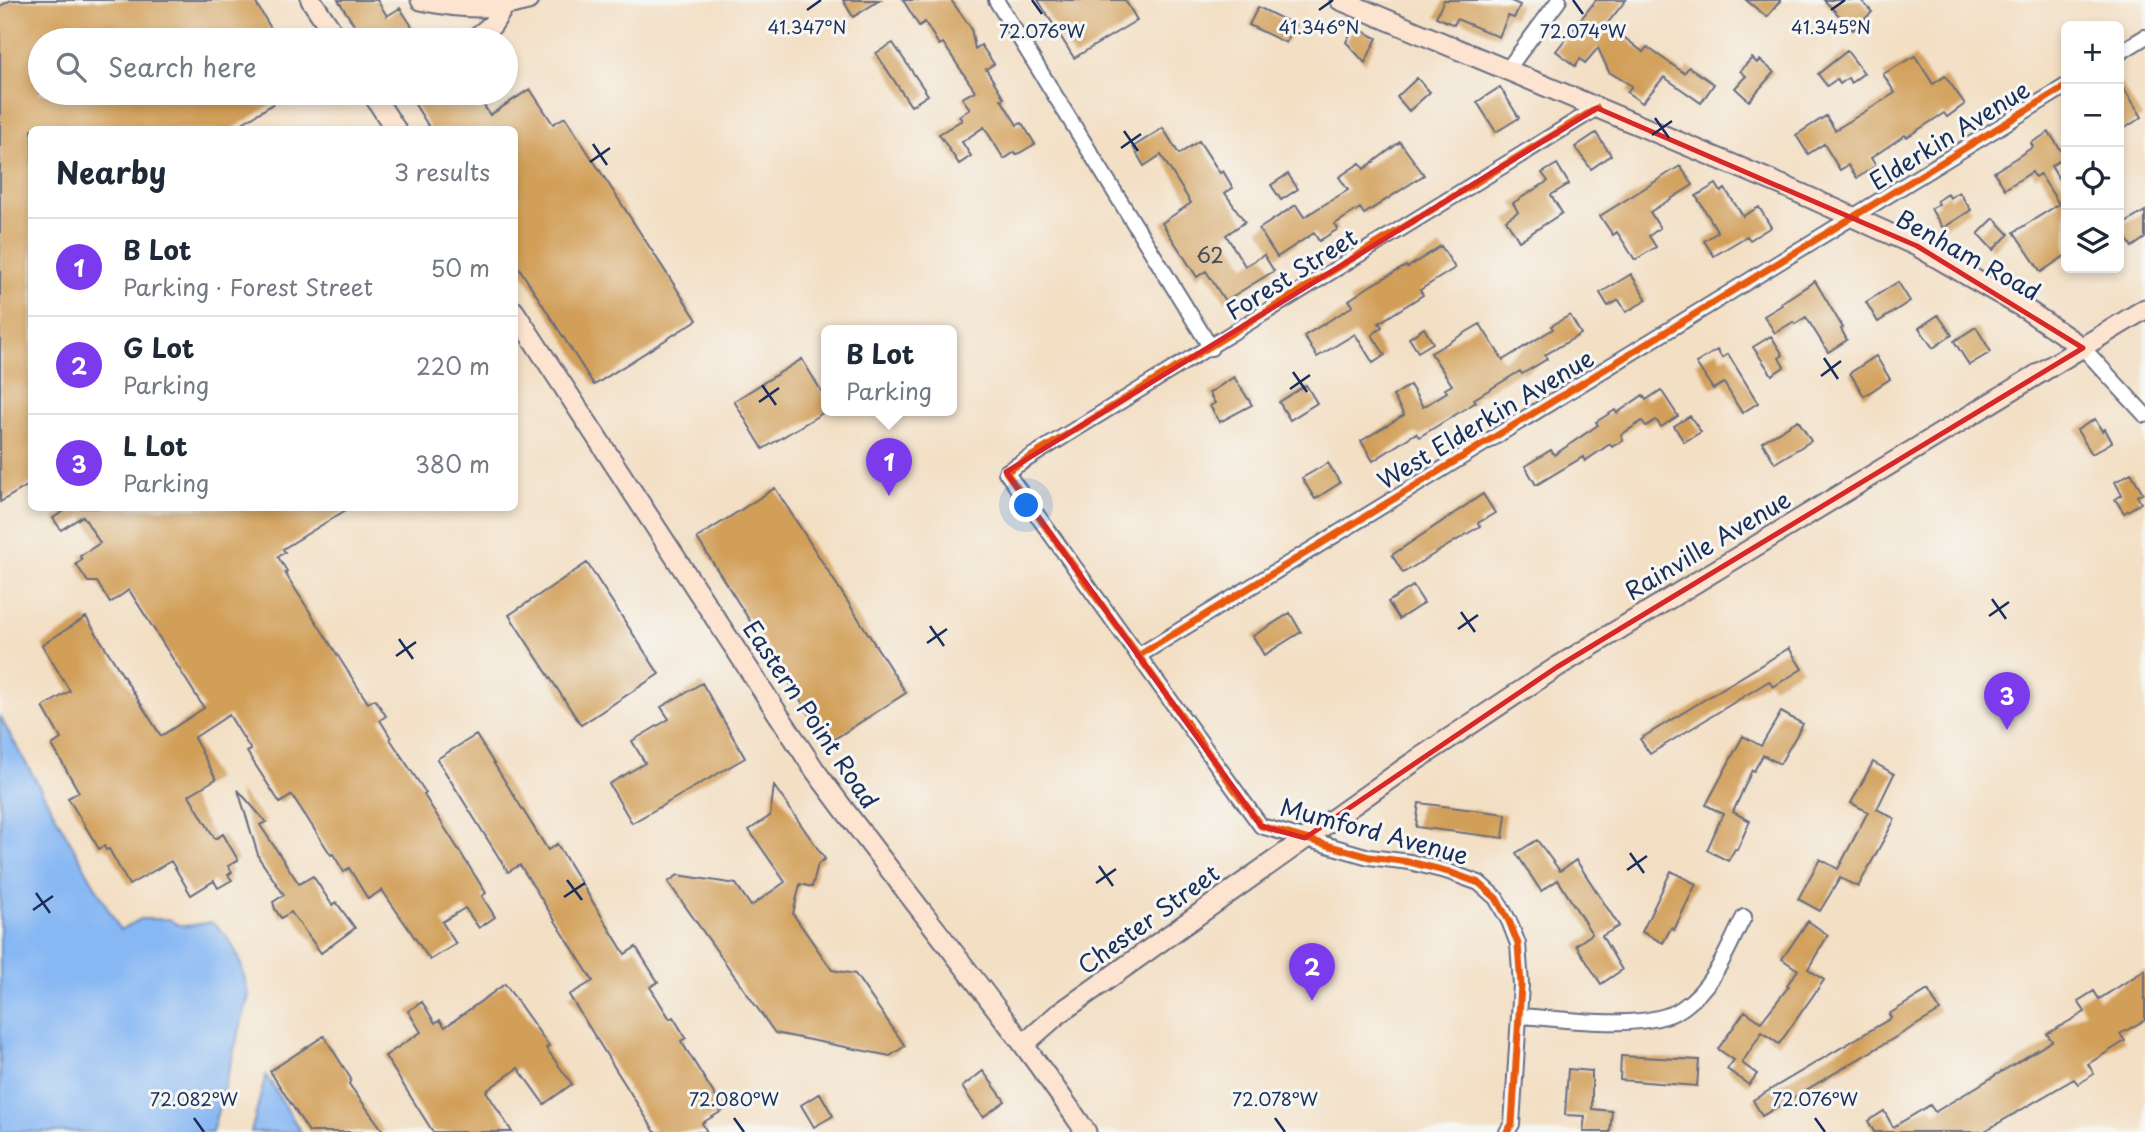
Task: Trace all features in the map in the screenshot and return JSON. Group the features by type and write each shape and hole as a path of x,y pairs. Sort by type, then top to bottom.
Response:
{"main road":[{"path":"311,0 330,28"},
{"path":"421,0 472,6 504,6 528,0"},
{"name":"Benham Road","path":"1340,0 1917,246 2027,310 2083,348"},
{"path":"488,28 504,6"},
{"path":"383,105 394,126"},
{"name":"Rainville Avenue","path":"1305,838 1557,667 2145,309"},
{"name":"Eastern Point Road","path":"518,316 814,769 864,838 1024,1044 1086,1132"},
{"name":"Chester Street","path":"1024,1044 1057,1016 1305,838"}],"street":[{"path":"996,0 1211,348"},
{"path":"1507,71 1559,0"},
{"path":"2124,50 2145,37"},
{"name":"Elderkin Avenue","path":"1854,218 2061,89"},
{"name":"Forest Street","path":"1006,472 1597,108"},
{"name":"West Elderkin Avenue","path":"1138,656 1854,218"},
{"name":"Benham Road","path":"2083,348 2145,415"},
{"name":"Mumford Avenue","path":"1006,472 1261,826 1369,858 1410,862 1449,872 1479,883 1496,898 1509,920 1518,944 1521,985 1513,1124 1507,1132"},
{"path":"1521,1016 1633,1023 1680,1010 1715,973 1744,916"}],"highlighted area":[{"path":"1597,108 1917,246 2083,348 1557,667 1305,838 1261,826 1006,472"}],"water":[{"path":"0,717 120,930 141,919 170,919 183,926 211,922 221,930 234,948 249,995 212,1132 0,1132"},
{"path":"266,1075 301,1132 251,1132"}],"building":[{"path":"11,0 254,0 271,28 28,28 28,105 272,105 237,126 28,126 28,485 0,502 0,6"},
{"path":"338,0 377,0 387,16 400,8 413,28 356,28"},
{"path":"843,0 880,0 853,17"},
{"path":"903,0 951,0 971,28 975,49 981,45 994,64 986,69 1004,98 1001,99 1017,125 1022,123 1035,144 1004,159 984,127 962,142 971,156 959,164 939,134 962,120 959,116 970,109 962,98 975,91 943,43 939,45 925,22 919,26"},
{"path":"1038,0 1125,0 1137,20 1074,58"},
{"path":"1444,0 1509,0 1520,5 1514,18 1508,16 1499,37 1457,19 1454,25 1436,17"},
{"path":"1596,0 1626,0 1607,24 1643,52 1647,47 1684,73 1689,67 1714,84 1701,103 1664,77 1642,103 1627,92 1632,86 1609,72 1598,48 1585,63 1580,59 1575,66 1556,51"},
{"path":"1746,0 1781,0 1767,17"},
{"path":"1824,0 1861,0 1872,12 1853,30"},
{"path":"1258,7 1295,25 1286,43 1249,25"},
{"path":"1354,27 1377,38 1365,63 1346,42"},
{"path":"893,43 928,95 911,106 876,53"},
{"path":"1847,51 1864,73 1851,83 1848,78 1840,84 1837,79 1827,86 1818,74"},
{"path":"1915,56 1933,84 1945,76 1965,104 1947,117 1944,113 1907,137 1905,135 1871,158 1876,166 1857,178 1848,165 1840,170 1824,144 1808,154 1796,135 1826,116 1835,130 1895,93 1883,74"},
{"path":"1752,58 1757,63 1760,60 1774,72 1749,101 1735,88 1746,76 1740,71"},
{"path":"1417,78 1430,92 1409,111 1397,97"},
{"path":"1500,87 1519,118 1496,132 1477,102"},
{"path":"530,89 553,124 565,117 697,320 594,385 518,266 518,126 428,126 415,105 484,105 490,115 505,105 518,105 518,97"},
{"path":"2124,89 2142,117 2124,129"},
{"path":"1163,128 1179,154 1199,141 1220,173 1223,171 1233,188 1225,193 1245,222 1226,235 1245,266 1264,255 1274,271 1225,301 1206,271 1197,277 1162,223 1191,203 1161,155 1144,166 1133,147"},
{"path":"2049,132 2061,151 2061,160 2051,166 2061,183 2061,258 2041,272 2014,232 2059,204 2040,174 2035,177 2032,172 2005,189 1994,172 2033,147 2031,143"},
{"path":"1596,133 1611,155 1591,169 1575,147"},
{"path":"1400,142 1424,175 1364,214 1360,208 1335,224 1338,229 1319,241 1314,233 1277,257 1259,229 1296,205 1304,217 1348,190 1339,177 1360,163 1364,169"},
{"path":"1557,164 1569,184 1551,195 1562,213 1519,241 1506,220 1518,212 1513,203 1548,181 1542,173"},
{"path":"1680,166 1693,185 1650,212 1660,228 1649,236 1656,247 1635,260 1617,232 1613,235 1600,216"},
{"path":"1288,174 1298,189 1281,200 1271,185"},
{"path":"1716,184 1721,192 1725,189 1743,216 1759,207 1771,227 1750,240 1747,236 1714,256 1704,241 1718,232 1696,196"},
{"path":"1959,192 1971,210 1943,228 1931,209 1948,194 1950,198"},
{"path":"2145,211 2145,238 2132,247 2124,235 2124,224"},
{"path":"1994,218 2009,234 1993,250 1978,234"},
{"path":"1441,246 1455,268 1420,290 1423,295 1379,323 1382,327 1372,335 1385,355 1373,363 1355,334 1317,357 1304,336 1353,306 1349,300 1373,284 1406,266 1407,268"},
{"path":"1631,274 1647,300 1626,312 1619,300 1608,306 1600,293"},
{"path":"1815,281 1843,328 1841,329 1847,340 1828,352 1806,317 1775,333 1764,316"},
{"path":"1898,282 1910,301 1878,322 1866,302"},
{"path":"1570,315 1581,334 1545,355 1547,359 1522,374 1520,371 1474,399 1476,402 1442,423 1419,437 1416,433 1373,461 1361,441 1404,415 1393,396 1410,385 1423,407 1447,392 1445,389 1452,385 1431,353 1480,324 1503,360 1553,329 1551,326"},
{"path":"1938,315 1952,335 1933,348 1919,328"},
{"path":"1976,327 1991,352 1969,365 1954,341"},
{"path":"1424,328 1433,343 1418,352 1409,338"},
{"path":"1771,336 1783,355 1779,358 1784,367 1772,375 1753,347"},
{"path":"1717,350 1722,358 1728,354 1758,403 1742,413 1724,383 1713,389 1696,363"},
{"path":"1876,356 1890,379 1864,396 1850,373"},
{"path":"802,359 821,391 821,414 763,449 734,401"},
{"path":"1234,377 1252,405 1220,422 1210,406 1215,403 1209,393"},
{"path":"1306,385 1317,403 1290,420 1279,402"},
{"path":"1661,390 1678,416 1661,427 1656,420 1646,426 1642,421 1621,435 1623,440 1612,447 1610,444 1585,461 1583,457 1536,485 1525,466 1551,450 1554,455 1615,410 1617,413 1643,395 1646,400"},
{"path":"1690,416 1701,432 1684,442 1674,426"},
{"path":"2095,419 2112,442 2092,454 2077,430"},
{"path":"1798,420 1811,441 1775,463 1762,442"},
{"path":"1328,463 1340,483 1315,499 1302,478"},
{"path":"2131,473 2143,493 2137,496 2141,503 2124,513 2115,499 2122,495 2115,482"},
{"path":"775,488 906,693 828,743 697,538"},
{"path":"1483,494 1495,513 1478,523 1480,526 1403,573 1392,555"},
{"path":"64,511 344,511 283,549 285,552 278,557 287,571 285,573 368,703 375,699 386,716 380,720 390,739 486,893 482,896 495,917 479,928 465,908 442,922 456,944 430,960 382,890 368,899 349,868 344,872 292,795 280,803 247,752 251,750 229,715 194,738 216,779 189,795 215,839 223,834 238,860 228,866 232,872 228,875 232,880 218,888 214,881 191,895 171,861 129,885 109,849 106,850 104,846 99,849 68,798 79,792 52,745 61,739 43,707 70,691 42,645 86,617 161,736 204,708 129,590 110,603 97,582 88,582 76,564 82,560 80,556 100,543 83,516 61,530 53,518"},
{"path":"587,563 659,674 581,725 509,615"},
{"path":"1413,586 1424,603 1399,619 1388,602"},
{"path":"1290,613 1301,632 1264,655 1253,636"},
{"path":"1789,648 1802,669 1773,687 1769,681 1650,754 1640,739"},
{"path":"702,683 745,758 632,823 609,784 645,763 632,741 669,719 661,707"},
{"path":"1781,712 1803,724 1780,764 1763,755 1754,771 1752,770 1733,812 1750,821 1737,850 1735,849 1728,861 1707,850 1723,814 1706,805 1743,736 1761,746"},
{"path":"476,735 548,850 557,844 625,954 636,947 658,982 650,987 670,1019 673,1017 686,1038 681,1041 724,1110 702,1123 707,1132 655,1132 569,995 593,981 520,865 508,872 437,759"},
{"path":"1873,762 1894,774 1877,809 1895,819 1858,887 1840,878 1820,911 1798,899 1820,859 1838,869 1868,812 1851,803"},
{"path":"774,786 825,859 818,864 812,887 800,884 793,914 832,970 855,974 905,1046 890,1056 775,1033 668,882 678,875 736,884 751,906 785,882 749,830 770,816"},
{"path":"238,790 266,822 260,825 299,884 313,876 332,905 336,902 355,928 321,953 291,912 281,918 275,909 273,902 284,895 259,858"},
{"path":"1419,803 1506,814 1503,838 1416,827"},
{"path":"1537,840 1560,871 1576,860 1619,926 1602,936 1622,970 1601,984 1576,945 1592,934 1558,880 1541,891 1516,853"},
{"path":"1671,871 1696,884 1674,930 1671,928 1663,943 1642,932"},
{"path":"1808,921 1828,935 1808,969 1824,980 1779,1044 1762,1032 1742,1063 1757,1074 1749,1085 1727,1069 1734,1060 1718,1049 1745,1011 1761,1022 1789,986 1787,985 1798,970 1782,959"},
{"path":"2145,970 2145,1020 2120,1034 2125,1041 2088,1064 2094,1074 2078,1084 2074,1079 1983,1132 1874,1132 1868,1121 1884,1111 1893,1127 1930,1105 1935,1112 2052,1041 2047,1034 2085,1012 2078,1001 2094,991 2099,999"},
{"path":"505,984 572,1084 544,1104 518,1068 486,1091 512,1132 433,1132 385,1056 421,1032 408,1011 422,1002 435,1023 440,1020 445,1027"},
{"path":"1928,990 1940,1011 1762,1116 1753,1100 1891,1018 1889,1014"},
{"path":"324,1036 351,1079 349,1084 384,1132 309,1132 270,1071"},
{"path":"1621,1056 1699,1060 1697,1086 1620,1080"},
{"path":"1568,1069 1592,1071 1592,1109 1612,1111 1610,1132 1583,1132 1585,1116 1565,1115"},
{"path":"983,1071 1005,1101 983,1117 962,1087"},
{"path":"820,1093 833,1116 814,1127 801,1105"}],"cycle path":[{"path":"1138,656 2061,89"},
{"path":"1507,1132 1512,1124 1521,985 1518,944 1496,898 1479,883 1449,872 1410,862 1369,857 1261,826 1006,472 1597,108"}],"place":[{"name":"B Lot","path":"889,496"},
{"name":"L Lot","path":"2007,730"},
{"name":"G Lot","path":"1312,1001"}]}
